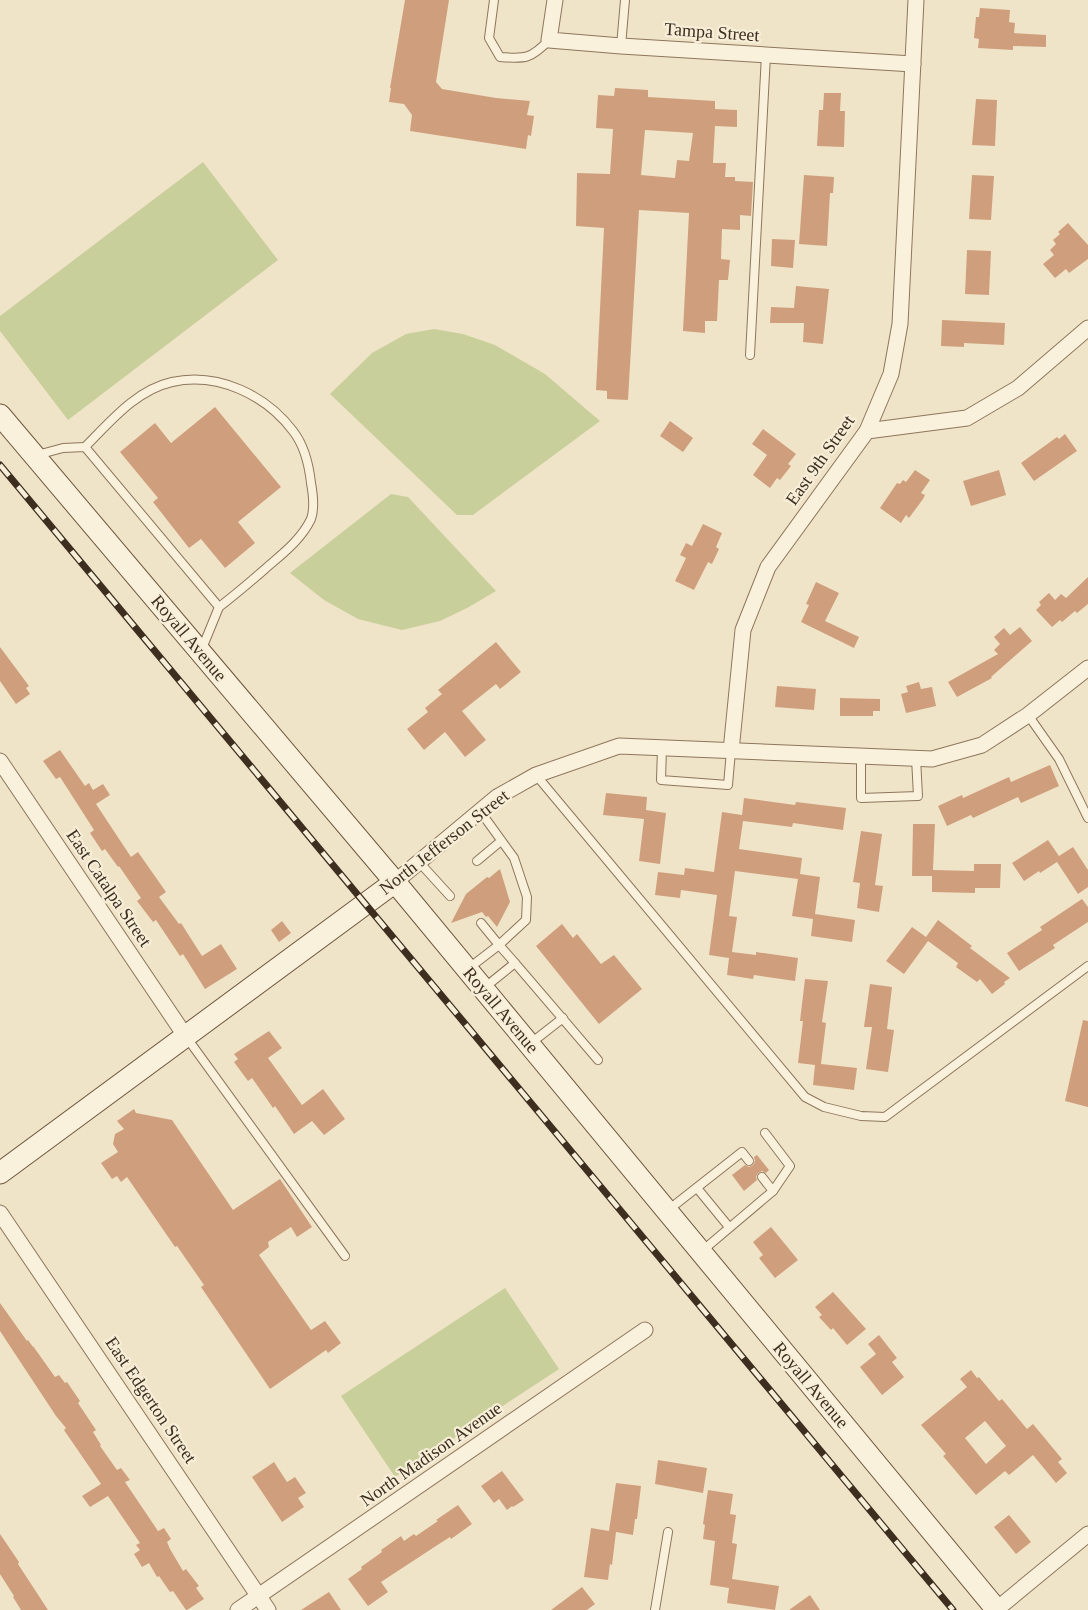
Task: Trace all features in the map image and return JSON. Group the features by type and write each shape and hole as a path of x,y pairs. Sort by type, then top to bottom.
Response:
{"street":[{"path":"549,40 555,0"},
{"name":"East 9th Street","path":"731,751 743,630 768,567 867,430 891,374 900,324 916,0"},
{"name":"Tampa Street","path":"549,40 913,64"},
{"path":"867,430 967,418 1018,388 1088,328"},
{"name":"Royall Avenue","path":"0,415 395,882 997,1610"},
{"name":"North Jefferson Street","path":"0,1173 395,882 497,797 536,774 619,747 932,759 982,745 1028,715 1088,668"},
{"name":"East Catalpa Street","path":"0,761 186,1037"},
{"name":"East Edgerton Street","path":"0,1213 268,1610"},
{"name":"North Madison Avenue","path":"238,1610 645,1330"},
{"path":"997,1610 1088,1534"}],"lane":[{"path":"494,0 489,38 500,57 522,58 538,52 549,40"},
{"path":"621,46 624,0"},
{"path":"750,356 766,55"},
{"path":"35,456 63,448 85,447 115,417 143,394 173,382 208,380 248,393 277,414 294,432 301,444 309,469 313,500 312,516 305,531 291,547 219,608 201,652"},
{"path":"85,447 219,608"},
{"path":"1028,715 1059,759 1088,818"},
{"path":"662,748 661,780 728,785 731,751"},
{"path":"861,756 861,798 918,796 915,758"},
{"path":"536,774 805,1097 824,1107 861,1116 885,1117 1088,966"},
{"path":"467,969 499,945 526,920 527,897 514,858 480,811"},
{"path":"477,861 501,841"},
{"path":"419,862 450,896"},
{"path":"480,923 598,1060"},
{"path":"483,988 514,963"},
{"path":"530,1044 563,1018"},
{"path":"186,1037 345,1256"},
{"path":"701,1251 773,1191 790,1166 765,1133"},
{"path":"668,1211 742,1152 749,1161"},
{"path":"762,1177 773,1191"},
{"path":"697,1188 729,1227"},
{"path":"656,1610 668,1532"}],"green space":[{"path":"203,162 278,260 68,420 0,331 0,316"},
{"path":"434,329 463,334 495,345 545,374 600,421 473,515 457,515 330,394 372,353 406,334"},
{"path":"391,494 408,497 496,591 440,621 402,630 358,619 324,600 290,573"},
{"path":"505,1288 559,1369 395,1477 341,1396"}],"building":[{"path":"405,0 449,0 436,82 442,89 530,101 527,115 534,116 526,149 410,131 412,115 404,104 389,102"},
{"path":"980,8 1010,10 1009,22 1015,23 1014,33 1046,35 1046,47 1013,46 1013,50 978,48 979,39 974,38 976,17 979,17"},
{"path":"615,88 648,90 648,97 715,101 715,109 737,110 737,127 715,126 713,163 726,163 725,177 735,177 735,181 753,182 751,216 740,215 740,230 722,229 721,259 730,260 728,280 719,280 717,321 705,321 705,333 683,331 689,213 639,210 628,400 607,399 607,391 596,390 604,228 576,226 577,173 610,174 613,129 596,128 598,95 614,96","holes":["645,130 693,133 689,161 677,160 675,178 641,175"]},
{"path":"824,93 841,93 840,111 845,111 844,147 817,146 819,110 823,110"},
{"path":"976,99 997,100 995,146 972,145"},
{"path":"804,175 834,177 833,193 830,193 827,246 799,244"},
{"path":"972,175 994,176 991,220 969,219"},
{"path":"1068,223 1088,245 1088,259 1069,273 1066,269 1055,278 1043,264 1054,255 1050,250 1056,244 1053,240"},
{"path":"772,239 795,240 793,268 771,266"},
{"path":"967,250 991,251 989,295 965,294"},
{"path":"796,286 829,289 823,344 803,342 804,323 770,323 771,307 794,308"},
{"path":"942,320 1005,323 1004,345 964,343 964,347 941,346"},
{"path":"215,407 281,487 238,522 255,543 225,568 201,539 189,548 153,502 158,498 120,452 155,423 171,443"},
{"path":"670,421 693,438 683,452 660,436"},
{"path":"763,429 796,454 788,464 791,466 780,480 777,478 770,488 753,475 767,455 752,444"},
{"path":"1065,434 1077,451 1034,481 1021,463 1057,437 1059,439"},
{"path":"915,470 930,480 921,493 925,495 923,499 909,518 906,515 901,523 880,508 897,483 900,484 903,480 906,482"},
{"path":"999,470 1006,495 971,506 963,481"},
{"path":"703,524 722,533 716,547 719,549 712,564 708,562 694,590 675,581 686,558 680,555 686,543 692,546"},
{"path":"1088,577 1088,604 1052,627 1036,610 1041,605 1039,602 1049,593 1055,600 1061,594 1066,598"},
{"path":"816,582 839,593 825,621 859,637 854,648 801,622"},
{"path":"1020,627 1032,641 992,678 957,697 948,682 998,654 994,650 1000,644 994,637 1004,628 1010,635"},
{"path":"496,642 521,672 500,689 496,684 462,711 486,740 465,757 445,732 424,750 407,729 428,712 425,708 442,694 438,690"},
{"path":"0,647 29,686 26,688 30,694 16,704 0,681"},
{"path":"919,682 921,689 932,687 936,706 906,713 901,694 908,692 906,686"},
{"path":"777,686 816,689 814,710 775,707"},
{"path":"840,698 880,699 880,711 873,711 873,716 840,716"},
{"path":"60,750 85,786 89,783 93,790 103,784 110,795 96,804 131,857 138,852 166,892 159,897 179,924 181,923 202,956 221,944 237,969 205,989 183,954 180,956 156,920 153,922 137,901 141,898 119,866 105,849 102,851 90,833 94,830 60,777 56,779 43,761"},
{"path":"1050,765 1059,786 1021,803 1018,797 973,818 971,815 947,826 938,806 962,795 963,798 1009,777 1011,782"},
{"path":"606,793 647,797 646,810 666,813 660,864 639,861 644,819 603,815"},
{"path":"744,798 795,805 796,802 846,808 843,830 793,823 792,827 743,821 739,849 802,858 800,874 820,877 815,914 855,920 852,942 811,936 813,919 792,916 798,879 735,871 729,916 737,917 732,952 756,955 756,952 798,958 795,981 754,975 753,979 727,975 729,958 709,955 717,895 681,890 680,898 655,895 658,872 684,875 685,868 714,872 722,812 742,815"},
{"path":"913,824 935,824 933,870 974,871 974,864 1001,864 1000,888 975,888 975,893 932,892 932,876 912,876"},
{"path":"861,831 882,834 875,885 883,886 879,912 857,908 860,883 853,882"},
{"path":"1048,840 1059,856 1073,847 1088,870 1088,887 1078,894 1057,862 1024,881 1012,863"},
{"path":"500,869 510,902 497,927 482,912 451,923 466,894"},
{"path":"1082,899 1088,907 1088,922 1053,945 1055,948 1019,971 1007,953 1042,930 1040,927"},
{"path":"938,920 1010,978 1004,982 1005,984 992,994 980,979 977,982 956,967 958,963 928,941 904,974 886,961 912,927 926,937"},
{"path":"282,921 291,933 279,942 271,930"},
{"path":"562,924 573,938 577,934 601,964 614,955 642,989 599,1024 536,946"},
{"path":"805,979 828,981 822,1022 826,1023 821,1064 857,1068 854,1090 813,1085 815,1065 798,1063"},
{"path":"870,984 892,987 887,1029 894,1030 888,1072 866,1069 872,1027 864,1027"},
{"path":"1083,1020 1088,1021 1088,1107 1065,1101"},
{"path":"269,1031 282,1048 268,1058 302,1105 323,1089 345,1119 324,1135 312,1121 294,1134 252,1078 248,1081 234,1062 238,1059 234,1054"},
{"path":"134,1109 136,1113 172,1120 233,1210 280,1179 312,1227 297,1237 291,1227 268,1242 269,1247 259,1255 311,1330 325,1321 341,1343 328,1353 326,1350 270,1389 201,1287 204,1285 127,1177 121,1182 117,1176 112,1179 101,1163 118,1152 113,1144 115,1134 124,1129 117,1121"},
{"path":"757,1155 769,1170 766,1173 762,1171 758,1173 757,1180 744,1191 732,1175 745,1165 749,1167 753,1165 754,1157"},
{"path":"771,1227 798,1260 775,1278 759,1258 763,1255 753,1242"},
{"path":"833,1292 866,1329 847,1345 833,1328 831,1330 819,1317 822,1315 815,1307"},
{"path":"0,1303 55,1377 59,1375 65,1383 67,1382 96,1430 93,1432 100,1446 117,1470 121,1468 130,1480 125,1482 158,1531 164,1528 171,1539 167,1542 170,1549 183,1571 186,1569 199,1586 196,1588 204,1599 186,1610 173,1591 170,1592 159,1576 157,1577 149,1563 142,1567 134,1554 140,1550 136,1545 140,1543 108,1496 90,1507 82,1496 101,1484 0,1331"},
{"path":"879,1335 897,1358 892,1362 904,1377 882,1395 860,1367 876,1354 868,1344"},
{"path":"971,1370 999,1401 1002,1399 1027,1429 1033,1424 1062,1459 1058,1462 1067,1473 1056,1483 1033,1455 1009,1475 1005,1471 976,1495 943,1456 946,1454 921,1425 967,1387 960,1379","holes":["985,1421 1006,1446 986,1464 965,1438"]},
{"path":"658,1460 707,1468 703,1493 655,1484"},
{"path":"274,1462 287,1482 295,1477 306,1493 298,1498 304,1507 282,1522 252,1477"},
{"path":"502,1471 524,1500 507,1510 499,1499 494,1503 481,1486"},
{"path":"616,1483 641,1486 633,1535 616,1532 608,1580 584,1577 591,1528 609,1531"},
{"path":"708,1490 733,1494 730,1514 736,1515 732,1543 737,1544 732,1579 779,1586 775,1610 727,1603 729,1588 710,1585 715,1541 703,1539"},
{"path":"458,1505 472,1524 381,1582 388,1592 368,1606 348,1579 401,1536 404,1541 414,1534 416,1536"},
{"path":"1009,1515 1031,1542 1016,1554 994,1527"},
{"path":"0,1534 48,1610 21,1610 0,1574"},
{"path":"582,1587 595,1604 587,1610 551,1610"},
{"path":"329,1592 341,1610 301,1610"},
{"path":"810,1595 820,1610 789,1610"}],"railway":[{"path":"0,465 953,1610"}]}
